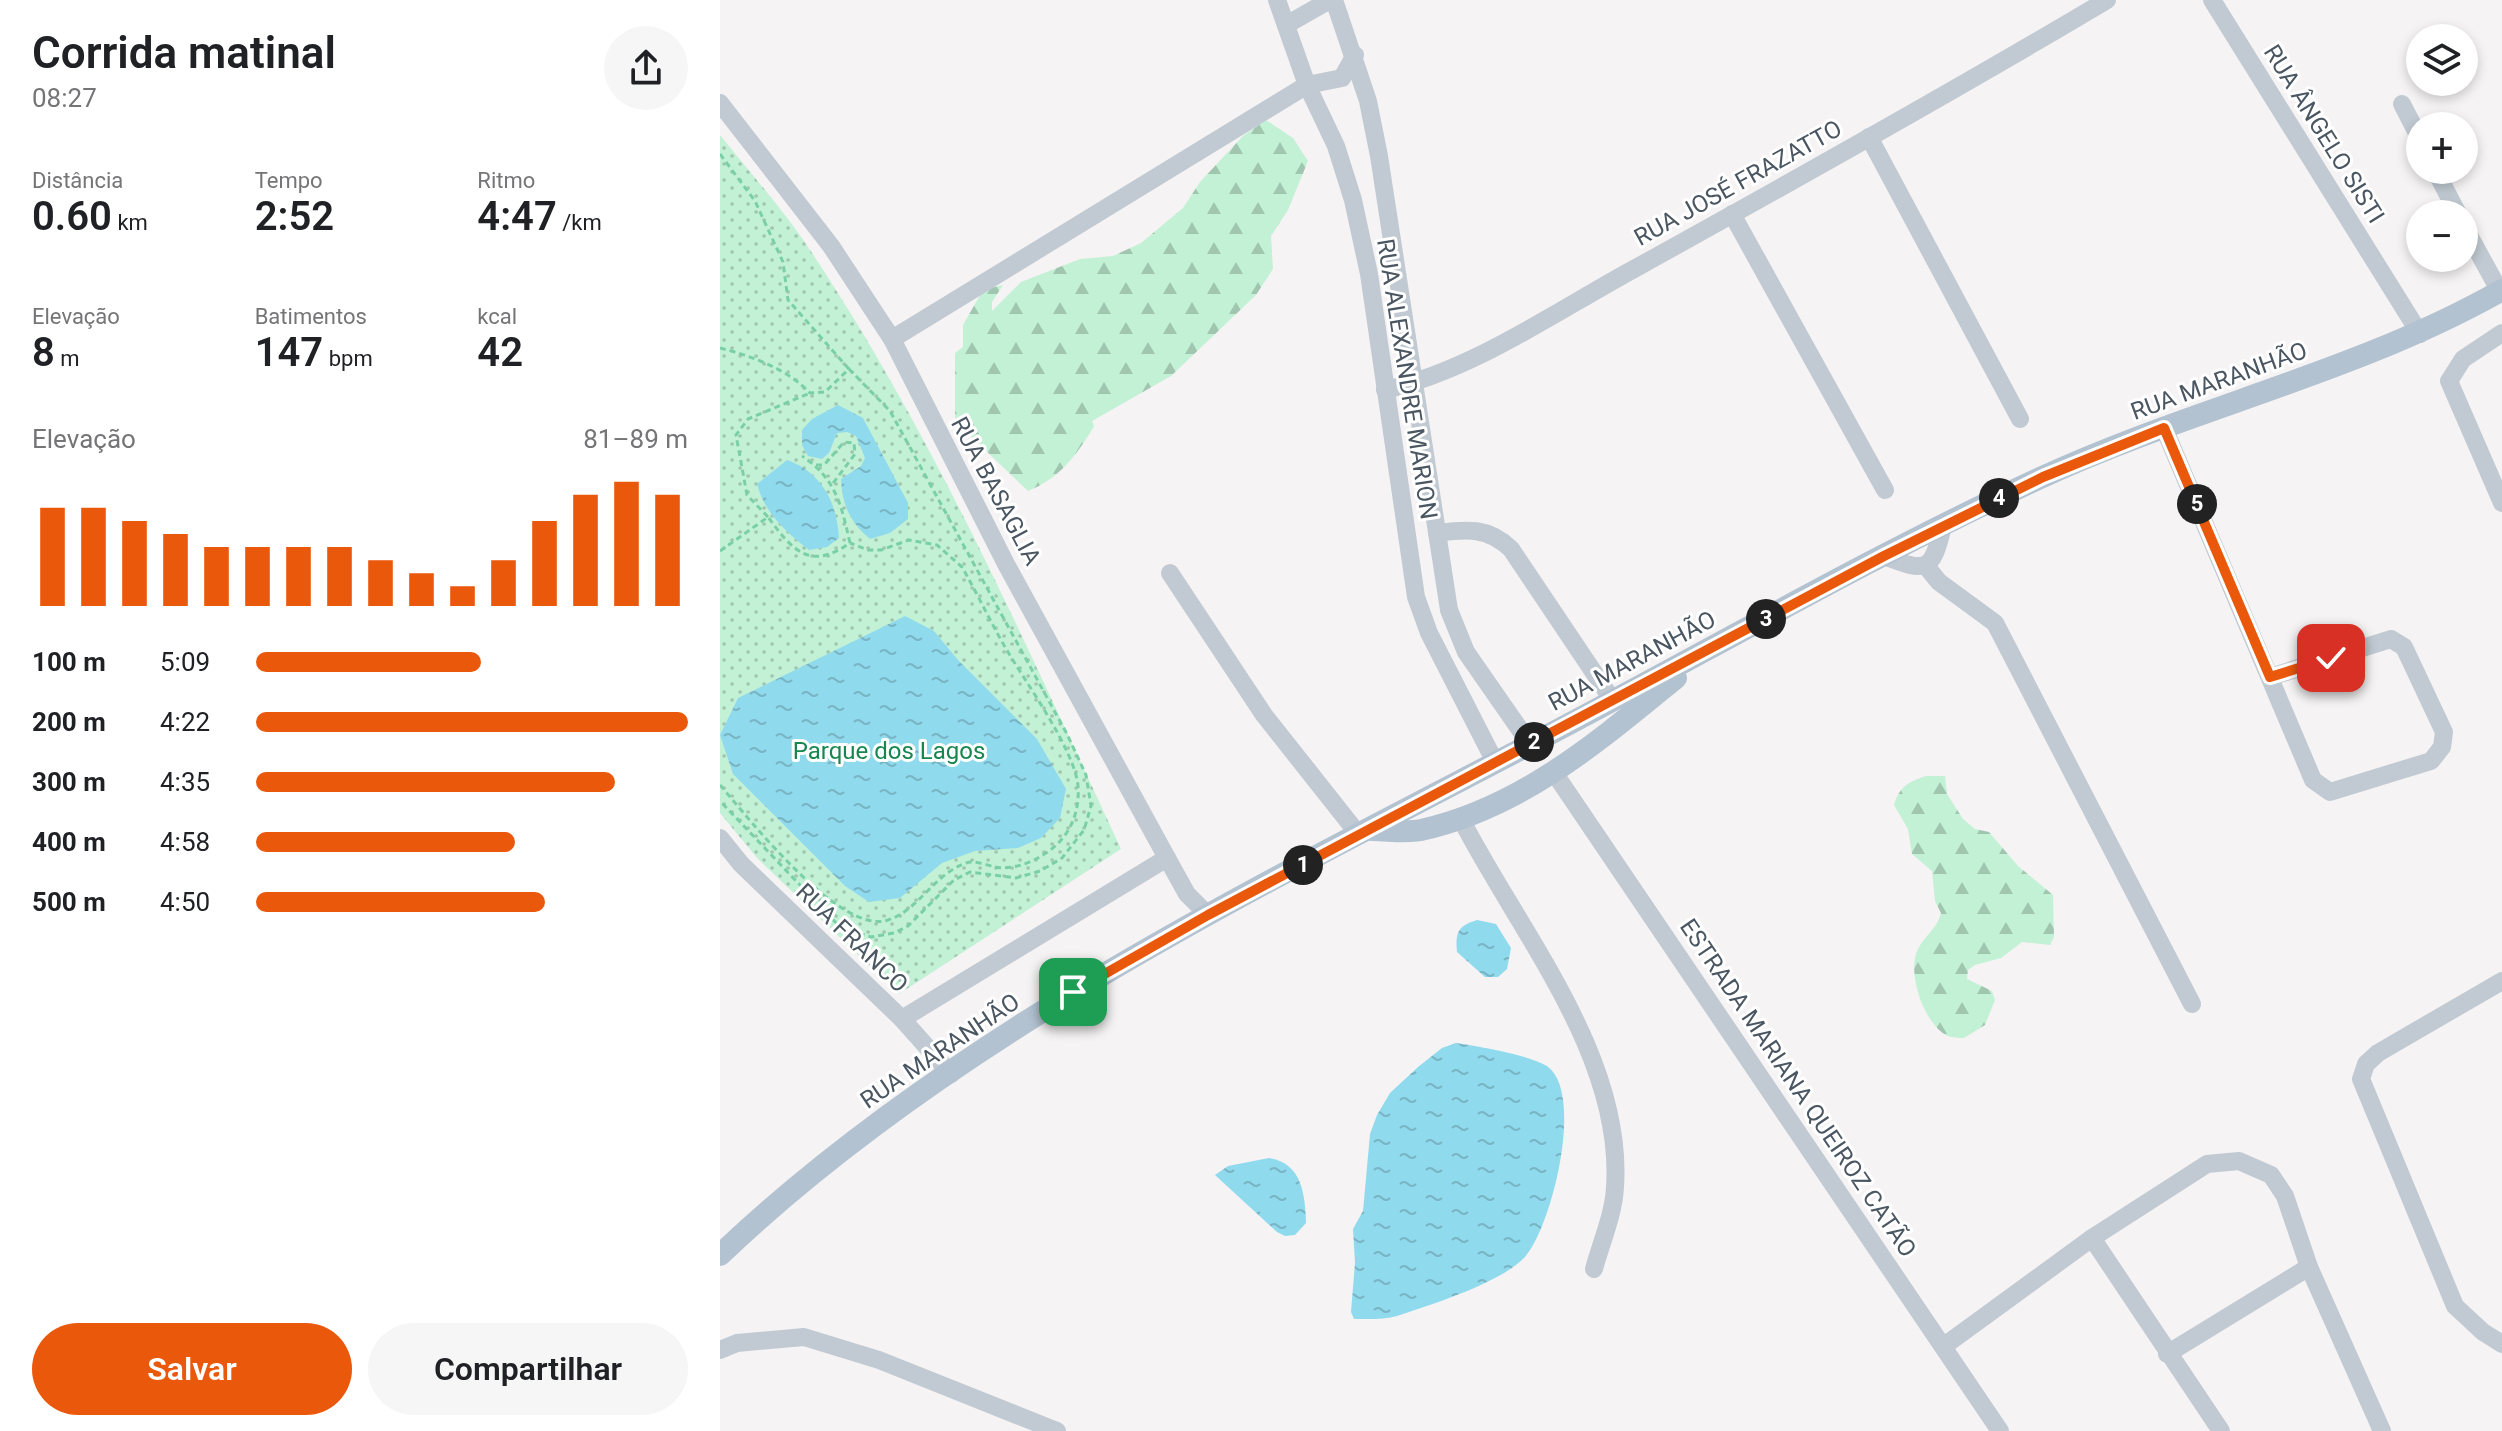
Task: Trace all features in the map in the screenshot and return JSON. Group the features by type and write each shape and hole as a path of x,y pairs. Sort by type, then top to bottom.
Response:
{"main road":[{"name":"RUA MARANHÃO","path":"720,1255 826,1162 951,1074 1073,992 1208,915 1884,556 2043,477 2164,428 2420,334 2501,291"},
{"path":"1364,832 1419,830 1519,793 1555,774 1714,646"},
{"path":"1530,744 1555,774"},
{"path":"1495,762 1519,793"}],"street":[{"name":"RUA ALEXANDRE MARION","path":"1277,0 1307,85 1336,146 1353,200 1369,274 1416,597 1429,633 1495,762"},
{"name":"RUA ALEXANDRE MARION","path":"1332,0 1355,55 1379,156 1449,610 1466,652 1530,744"},
{"path":"1286,25 1332,0"},
{"name":"RUA ÂNGELO SISTI","path":"2212,0 2420,334"},
{"name":"RUA JOSÉ FRAZATTO","path":"1385,390 1415,383 1475,356 1869,137 2099,2"},
{"path":"892,339 1307,85 1342,78 1355,55"},
{"name":"RUA BASAGLIA","path":"720,103 831,246 892,339 1006,564 1167,858 1187,894 1208,915"},
{"path":"2402,104 2406,112"},
{"path":"1869,137 2020,419"},
{"path":"1732,214 1885,490"},
{"path":"2478,251 2501,291"},
{"path":"2502,333 2463,359 2449,381 2502,503"},
{"path":"2164,428 2313,780 2330,792 2431,761 2442,747 2444,732 2404,647 2391,639 2270,677"},
{"path":"1884,556 1918,569 1926,566 1937,553 1943,526"},
{"path":"1437,533 1461,530 1495,534 1511,549 1613,701"},
{"path":"1926,566 1939,582 1995,623 2192,1004"},
{"path":"1170,573 1264,715 1364,832"},
{"name":"ESTRADA MARIANA QUEIROZ CATÃO","path":"1555,774 2000,1431"},
{"path":"1460,817 1582,1032 1613,1126 1615,1189 1594,1269"},
{"name":"RUA FRANCO","path":"720,838 741,864 902,1019 951,1074"},
{"path":"902,1019 1167,858"},
{"path":"2502,981 2378,1053 2366,1064 2361,1079 2455,1306 2483,1332 2502,1344"},
{"path":"1944,1346 2092,1238 2207,1164 2239,1161 2271,1175 2285,1196 2309,1267 2382,1431"},
{"path":"2092,1238 2221,1431"},
{"path":"2167,1354 2309,1267"},
{"path":"720,1350 737,1343 804,1337 879,1360 1057,1431"}],"path":[{"path":"720,154 761,213 783,262 788,300 890,411 921,463 1067,734 1086,775 1091,806 1084,830 1062,858 1040,871 1016,878 970,872 954,880 908,926 894,933 871,937 839,926 720,801"},
{"path":"720,348 745,354 798,381 810,393"},
{"path":"849,369 825,392 810,393 748,419 736,435 747,495 788,543 808,557 831,556 850,543"},
{"path":"816,465 824,465 844,442 854,443 855,454 831,486"},
{"path":"802,456 824,471 850,543"},
{"path":"720,551 768,517"},
{"path":"720,785 778,850 841,910 868,923 889,920 912,905 950,870 969,862 1017,867 1044,855 1065,839 1077,811 1078,784 1065,751 962,567 937,545 909,540 881,550 868,550 850,543"}],"green space":[{"path":"1266,120 1293,138 1308,161 1288,210 1271,236 1273,269 1256,295 1171,376 1092,421 1094,426 1066,465 1049,480 1028,491 955,421 955,353 963,347 963,325 983,290 1003,285 992,302 992,311 1021,282 1080,259 1113,256 1141,243 1183,208 1200,182 1243,136"},
{"name":"Parque dos Lagos","path":"720,135 805,243 902,401 979,548 1121,849 899,994 757,858 720,813"},
{"path":"1926,776 1945,776 1947,794 1963,819 1975,829 1989,832 2018,866 2053,895 2054,937 2050,945 2022,942 2001,958 1968,970 1967,979 1992,991 1995,1000 1985,1025 1964,1038 1948,1036 1931,1020 1919,996 1914,970 1918,949 1941,913 1935,901 1932,871 1912,854 1908,829 1894,805 1906,786"}],"water":[{"path":"838,405 863,418 908,503 908,519 890,533 870,539 857,526 845,505 841,479 861,466 865,458 856,436 847,432 837,433 829,453 822,459 808,456 802,445 802,430 812,419"},
{"path":"787,460 818,480 831,501 839,538 827,547 809,550 777,522 765,504 757,484"},
{"path":"905,616 934,631 958,660 1037,739 1066,789 1060,818 1041,838 1018,848 975,851 942,863 900,898 869,902 845,886 733,774 720,735 738,698"},
{"path":"1477,920 1496,924 1511,948 1507,969 1498,977 1485,977 1457,952 1459,931"},
{"path":"1456,1043 1537,1061 1557,1079 1563,1101 1564,1129 1554,1191 1545,1220 1524,1258 1499,1276 1397,1316 1354,1319 1351,1312 1355,1263 1353,1229 1363,1211 1370,1134 1377,1115 1390,1093 1418,1067 1442,1048"},
{"path":"1269,1158 1289,1166 1300,1182 1306,1223 1295,1235 1285,1236 1277,1232 1215,1175 1228,1166"}],"route":[{"path":"1073,992 1208,915 1884,556 2043,477 2164,428 2270,677 2331,658"}]}
